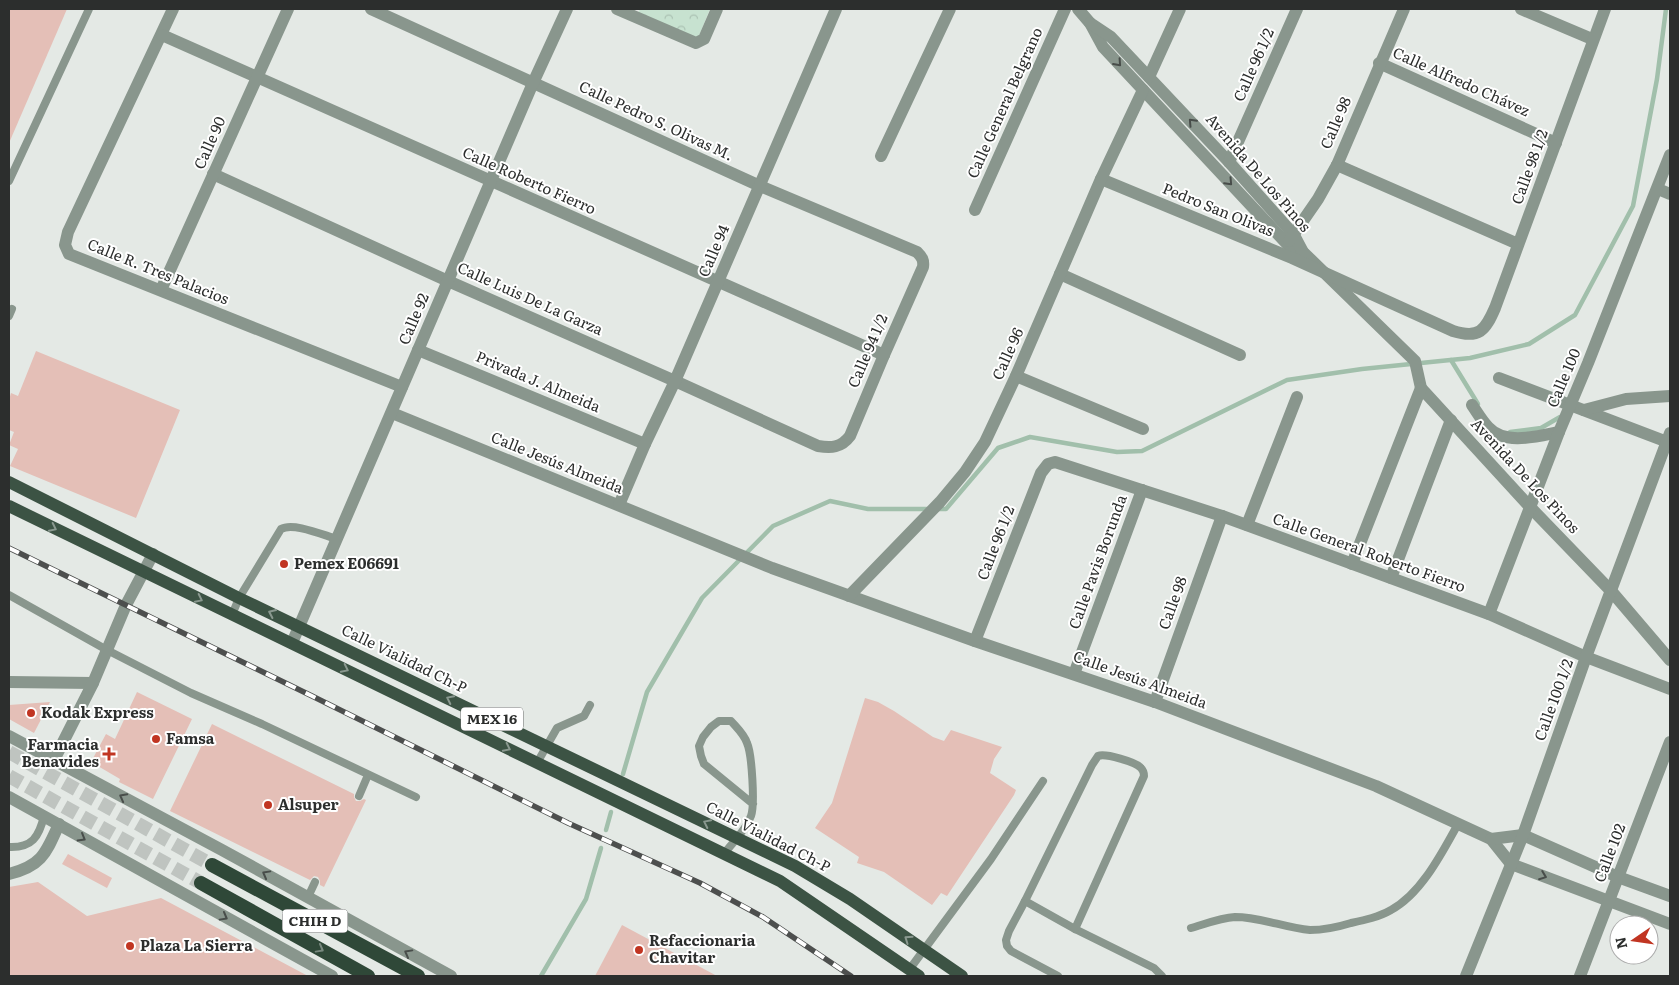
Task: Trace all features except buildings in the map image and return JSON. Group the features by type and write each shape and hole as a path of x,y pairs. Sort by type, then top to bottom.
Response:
{"highway":[{"name":"CHIH D","path":"212,865 418,976"},
{"path":"201,883 368,976"}],"main road":[{"name":"Calle Vialidad Ch-P","path":"9,482 239,598 795,866 850,899 962,976"},
{"name":"MEX 16","path":"9,506 780,881 914,973"}],"street":[{"name":"Calle R. Tres Palacios","path":"173,9 68,232 65,244 69,254 402,387"},
{"name":"Calle 90","path":"161,290 288,9"},
{"name":"Calle Pedro S. Olivas M.","path":"371,9 760,186 917,252 924,263"},
{"name":"Calle 92","path":"292,643 567,9"},
{"path":"617,9 696,43 704,39 717,9"},
{"name":"Calle 94","path":"619,506 836,9"},
{"path":"882,156 950,9"},
{"name":"Calle General Belgrano","path":"975,210 1065,9"},
{"name":"Avenida De Los Pinos","path":"1078,9 1090,23 1103,47 1143,90 1287,244 1303,252 1322,271"},
{"path":"1149,77 1180,9"},
{"name":"Calle 96 1/2","path":"1229,162 1297,9"},
{"name":"Calle 98","path":"1287,244 1318,198 1337,165 1379,63 1404,9"},
{"path":"1521,9 1592,39"},
{"name":"Calle 98 1/2","path":"1479,333 1490,320 1604,9"},
{"name":"Avenida De Los Pinos","path":"1090,23 1111,37 1229,162 1287,244"},
{"name":"Calle Roberto Fierro","path":"162,35 884,355"},
{"name":"Calle Alfredo Chávez","path":"1379,63 1556,143"},
{"name":"Calle 96","path":"849,596 940,502 965,472 986,442 1143,90"},
{"name":"Calle 100","path":"1489,614 1559,432 1658,189 1670,155"},
{"path":"1337,165 1518,244"},
{"name":"Calle Luis De La Garza","path":"213,174 818,446 836,447"},
{"name":"Pedro San Olivas","path":"1102,180 1287,244 1322,271 1453,331 1472,334 1479,333"},
{"path":"1658,189 1670,194"},
{"name":"Calle 94 1/2","path":"836,447 845,443 850,436 924,263"},
{"path":"1322,271 1415,361 1421,388 1352,564"},
{"path":"1060,274 1240,355"},
{"name":"Privada J. Almeida","path":"418,350 645,444"},
{"path":"1016,376 1143,429"},
{"path":"1499,378 1669,439"},
{"name":"Avenida De Los Pinos","path":"1421,388 1530,507 1612,592 1670,660"},
{"path":"1584,410 1626,399 1670,396"},
{"path":"1247,525 1297,397"},
{"path":"1472,405 1488,427 1503,437 1521,437 1559,432"},
{"name":"Calle Jesús Almeida","path":"392,413 772,568 975,641 1155,702 1376,786 1491,839 1511,864"},
{"path":"1391,578 1451,420"},
{"name":"Calle 100 1/2","path":"1466,976 1522,835 1586,657 1669,439"},
{"name":"Calle 96 1/2","path":"975,641 1041,473 1052,462"},
{"name":"Calle General Roberto Fierro","path":"1052,462 1063,463 1247,525 1489,614 1586,657 1670,689"},
{"name":"Calle Pavis Borunda","path":"1074,674 1142,490"},
{"name":"Calle 98","path":"1155,702 1222,516"},
{"path":"54,760 93,683 126,605 153,554"},
{"path":"9,682 93,683"},
{"name":"CHIH D","path":"9,736 451,976"},
{"name":"Calle 102","path":"1580,976 1670,742"},
{"name":"CHIH D","path":"9,797 332,976"},
{"path":"9,874 35,864 46,853 60,824"},
{"path":"1491,839 1522,835 1618,877 1670,896"},
{"path":"1511,864 1670,924"}],"lane":[{"path":"9,181 89,9"},
{"path":"232,615 239,598 280,529 293,526 337,538"},
{"path":"9,595 107,650 191,693 262,724 416,797"},
{"path":"537,763 557,728 584,716 590,705"},
{"path":"724,854 752,814 753,804 748,744 743,734 731,721 719,721 711,726 702,737 699,746 704,764 753,804"},
{"path":"1058,976 1019,956 1007,946 1006,940 1095,759 1103,754 1107,754 1138,766 1143,771 1144,776 1076,929"},
{"path":"359,796 368,775"},
{"path":"914,973 924,949 991,859 1043,781"},
{"path":"9,847 26,846 36,838 44,816"},
{"path":"1191,928 1216,920 1234,917 1252,918 1311,930 1338,927 1371,919 1390,911 1416,889 1441,854 1458,824"},
{"path":"308,897 315,882"},
{"path":"1025,901 1154,968 1162,976"}],"green space":[{"path":"640,9 710,9 698,38 638,13"}],"waterway":[{"path":"936,509 946,509 998,448 1030,437 1117,452 1142,451 1287,380 1362,369 1470,358 1529,344 1575,315 1633,206 1657,79 1666,9"},
{"path":"1451,360 1478,404"},
{"path":"1510,432 1541,428 1560,417"},
{"path":"623,774 647,692 702,598 773,526 830,501 868,509 928,509"},
{"path":"606,830 611,812"},
{"path":"541,976 586,899 601,848"}],"tunnel":[{"path":"9,752 212,865"},
{"path":"9,776 201,883"}],"railway":[{"path":"9,548 568,823 700,883 763,917 851,976"}],"place":[{"name":"Pemex E06691","path":"284,564"},
{"name":"Kodak Express","path":"31,713"},
{"name":"Famsa","path":"156,739"},
{"name":"Farmacia Benavides","path":"109,754"},
{"name":"Alsuper","path":"268,805"},
{"name":"Plaza La Sierra","path":"130,946"},
{"name":"Refaccionaria Chavitar","path":"639,950"}]}
